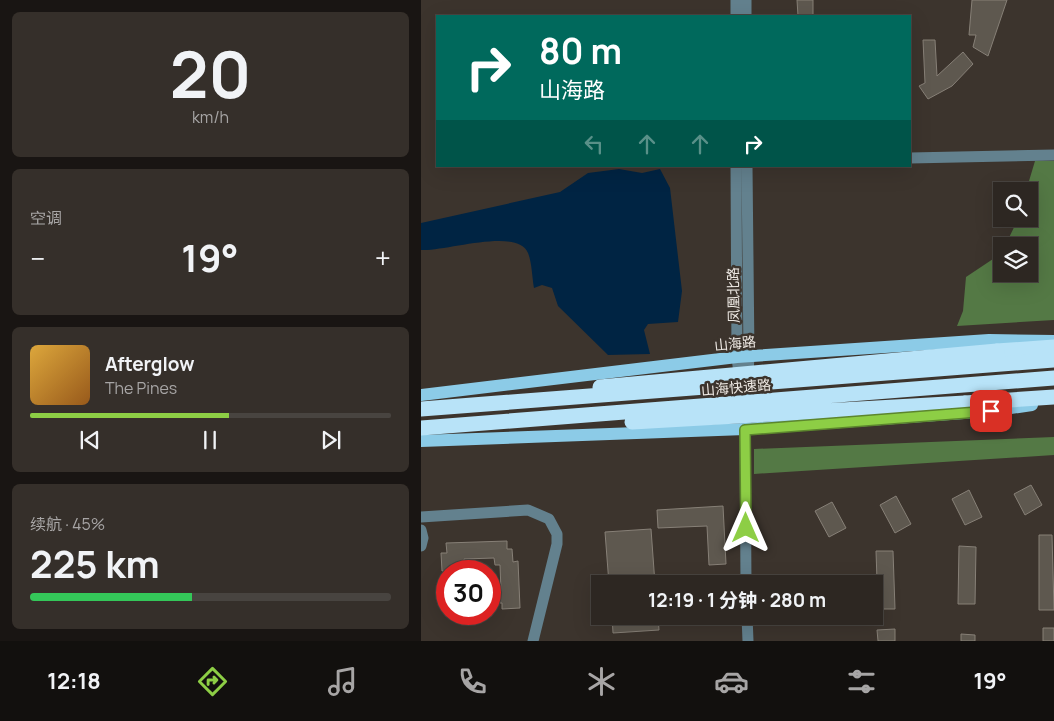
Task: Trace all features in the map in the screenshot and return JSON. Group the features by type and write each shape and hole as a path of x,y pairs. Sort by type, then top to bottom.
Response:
{"highway":[{"path":"512,402 621,383 1054,347"},
{"name":"山海快速路","path":"421,409 1054,360"},
{"name":"山海快速路","path":"421,429 1054,378"},
{"path":"421,429 556,427 1054,397"}],"main road":[{"name":"山海路","path":"421,395 743,357 989,340 1054,341"},
{"path":"421,441 745,430 991,411 1054,401"}],"street":[{"path":"736,0 736,15"},
{"path":"746,0 746,15"},
{"path":"911,158 1054,155"},
{"name":"凤凰北路","path":"736,167 745,430 746,575"},
{"name":"凤凰北路","path":"743,357 747,167"},
{"path":"421,517 528,510 549,519 557,534 557,544 533,641"},
{"path":"421,530 423,538 421,546"},
{"path":"742,625 743,641"},
{"path":"747,625 748,641"}],"green space":[{"path":"1035,161 1054,161 1054,320 957,326 963,311 966,277 993,259 993,282 1038,282 1038,237 1009,237 1014,227 1038,227 1038,182 1029,182"},
{"path":"1054,437 1054,455 754,474 754,449"}],"water":[{"path":"619,169 642,173 660,169 670,188 682,291 678,322 648,324 644,330 650,354 608,355 558,306 552,288 542,285 534,288 528,253 521,245 496,241 421,250 421,223 560,192 588,173"}],"building":[{"path":"797,0 813,0 813,15 798,15"},
{"path":"972,0 1007,0 988,56 973,47 976,35 969,35"},
{"path":"923,40 935,40 937,76 963,52 973,64 952,86 928,99 919,86 925,83"},
{"path":"1031,485 1042,505 1025,515 1014,494"},
{"path":"969,490 982,517 965,525 952,499"},
{"path":"896,496 911,524 895,533 880,505"},
{"path":"832,502 846,528 829,537 815,511"},
{"path":"723,506 726,564 709,565 707,526 658,528 657,510"},
{"path":"651,529 654,575 608,575 605,532"},
{"path":"1039,535 1052,535 1054,610 1039,610"},
{"path":"507,541 507,549 512,549 513,562 518,561 520,608 502,609 501,560 494,560 494,558 441,560 441,553 447,553 446,543"},
{"path":"959,546 976,547 975,604 958,604"},
{"path":"876,551 893,551 895,609 883,609 883,575 877,575"},
{"path":"613,625 659,625 659,630 613,633"},
{"path":"1043,628 1054,628 1054,641 1043,641"},
{"path":"895,629 895,641 878,641 877,630"},
{"path":"961,634 975,635 975,641 961,641"}],"route":[{"path":"746,528 745,430 991,411"}]}
